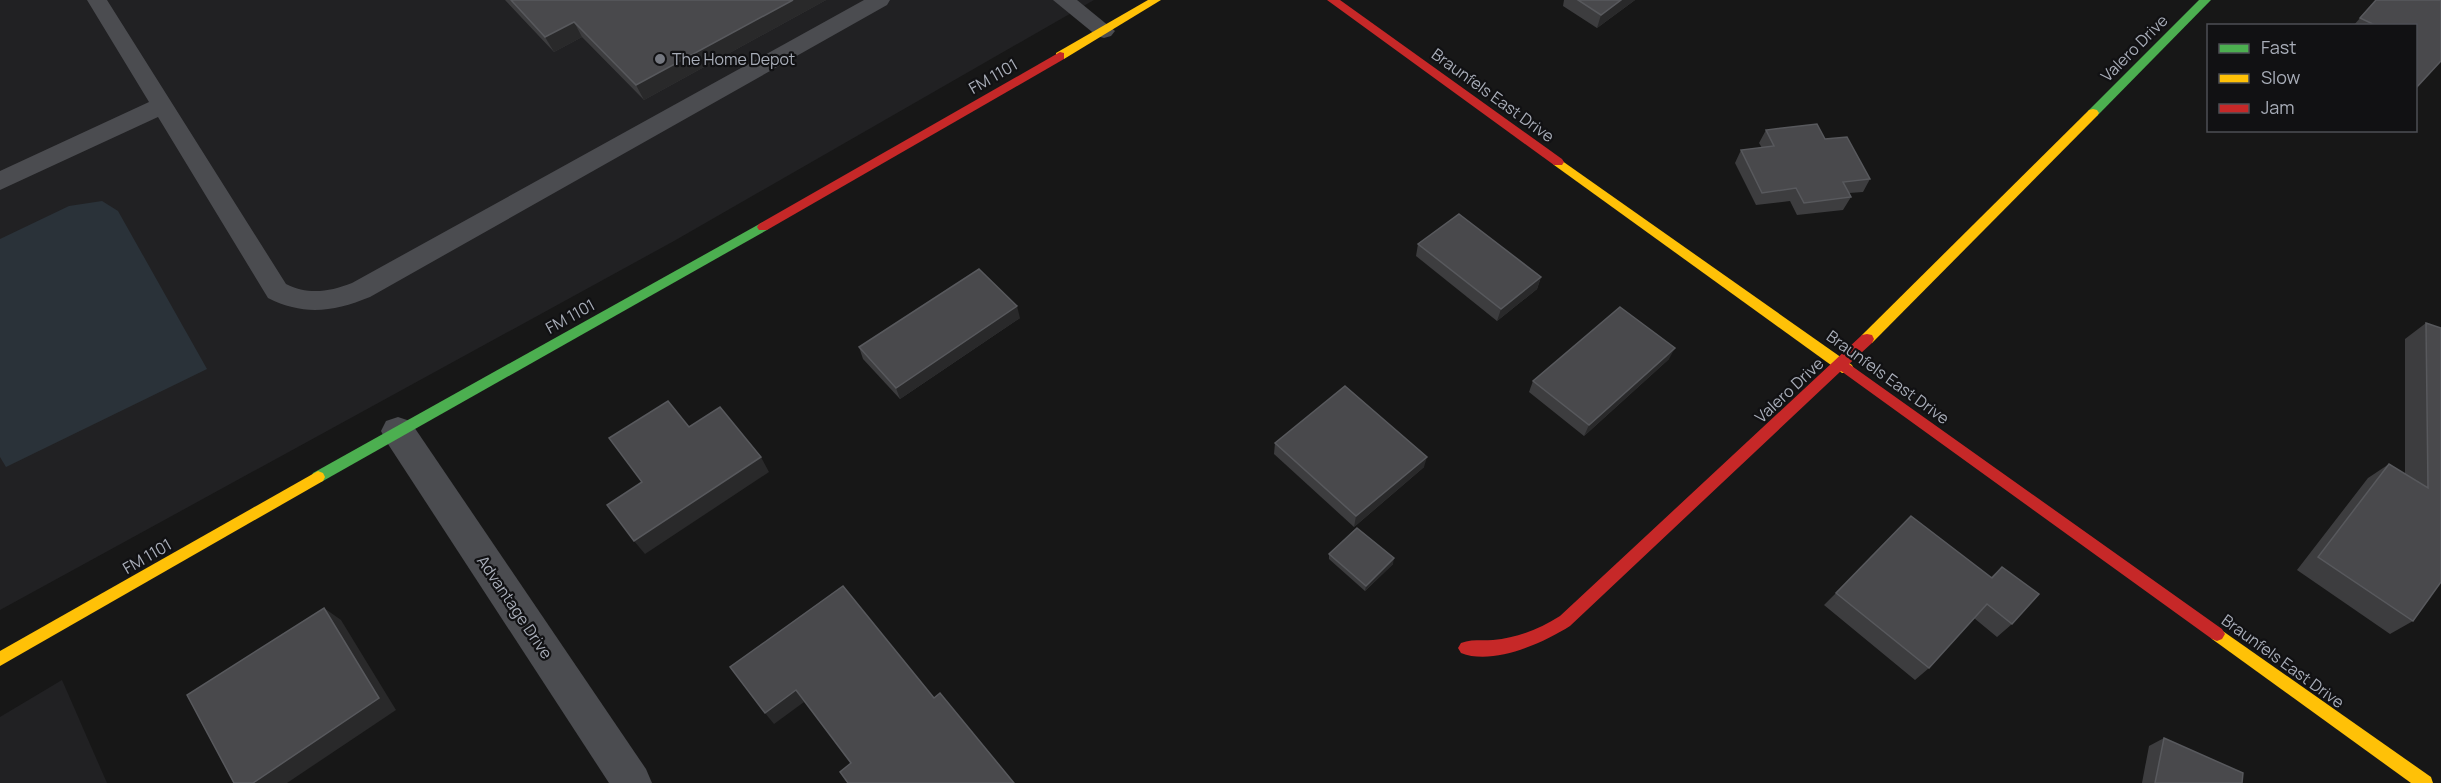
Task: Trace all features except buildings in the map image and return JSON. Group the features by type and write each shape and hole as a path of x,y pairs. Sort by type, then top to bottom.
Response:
{"street":[{"name":"FM 1101","path":"0,659 398,431 715,255 1156,0"},
{"name":"Braunfels East Drive","path":"1332,0 2425,783"},
{"name":"Valero Drive","path":"1466,648 1485,650 1521,644 1540,637 1565,621 1842,364 2206,0"},
{"name":"Advantage Drive","path":"398,431 632,783"}],"lane":[{"path":"97,0 277,291 292,300 315,303 339,299 361,290 880,0"},
{"path":"1063,0 1104,31"},
{"path":"0,181 163,105"}],"shaded area":[{"path":"0,0 1094,0 674,241 0,610"},
{"path":"102,201 118,211 207,369 6,467 0,457 0,239 69,206"},
{"path":"62,680 107,783 0,783 0,717"}],"traffic: fast":[{"path":"2093,113 2206,0"},
{"path":"318,477 763,227"}],"traffic: slow":[{"path":"1060,56 1156,0"},
{"path":"1867,339 2093,113"},
{"path":"1558,162 1847,369"},
{"path":"0,659 318,477"},
{"path":"2217,634 2425,783"}],"traffic: jam":[{"path":"1332,0 1558,162"},
{"path":"763,227 1060,56"},
{"path":"1466,648 1493,648 1518,643 1542,634 1565,621 1867,339"},
{"path":"1847,369 2217,634"}],"place":[{"name":"The Home Depot","path":"660,59"}]}
